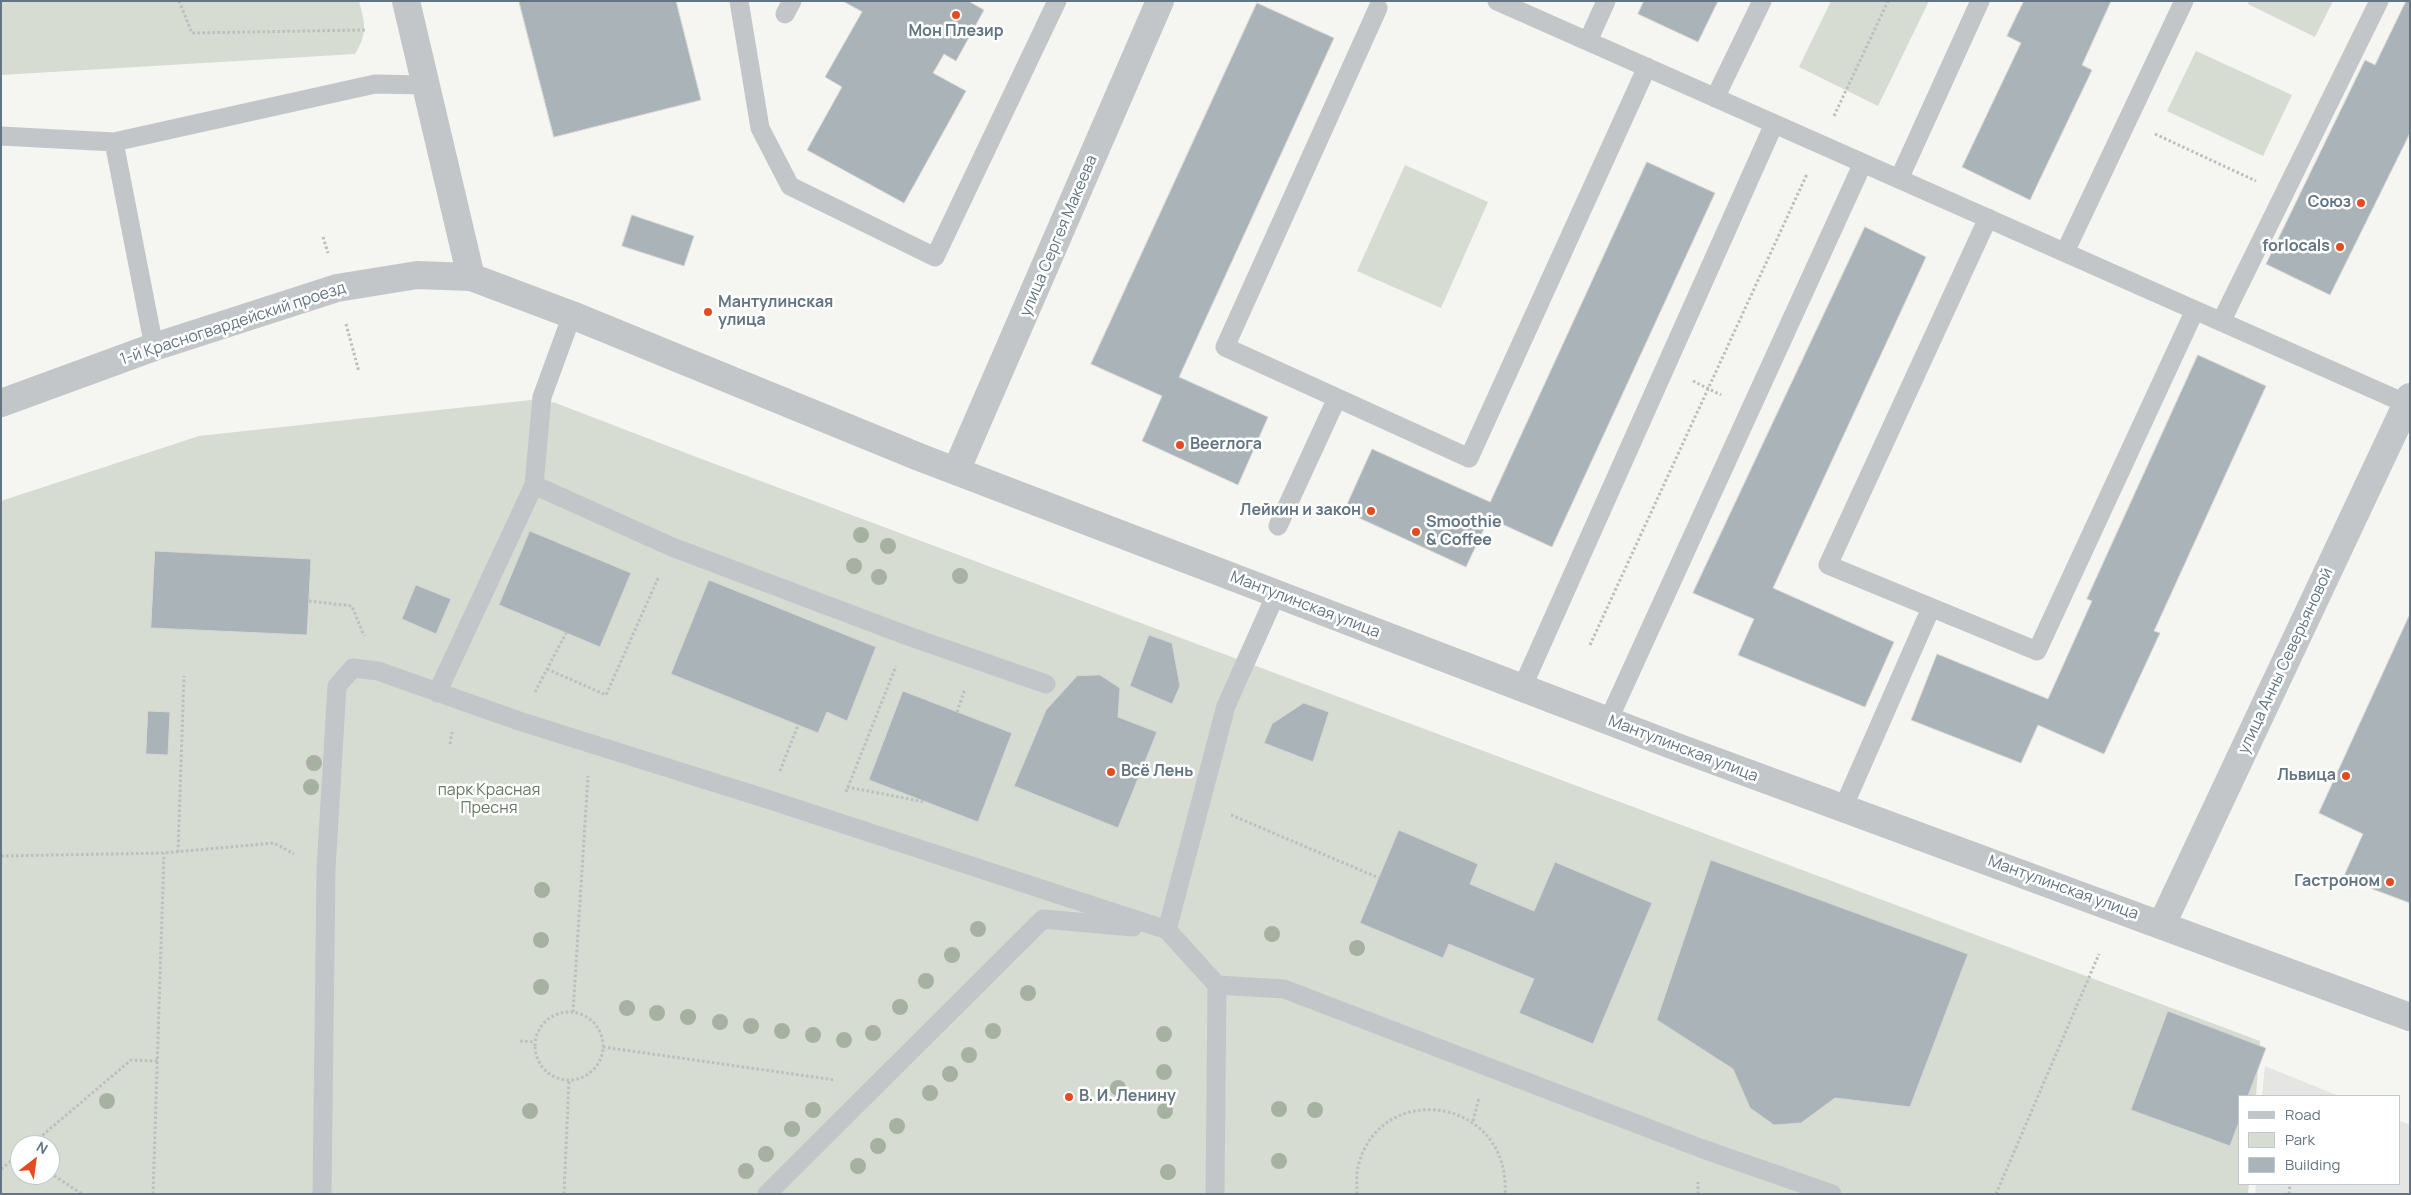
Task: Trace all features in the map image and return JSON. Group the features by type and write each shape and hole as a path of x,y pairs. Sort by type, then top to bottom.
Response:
{"street":[{"path":"406,1 471,277"},
{"name":"улица Сергея Макеева","path":"956,472 1160,1"},
{"name":"1-й Красногвардейский проезд","path":"1,404 154,347 337,288 417,275 471,277"},
{"name":"Мантулинская улица","path":"471,277 572,315 956,472 1608,721 2410,1017"},
{"name":"улица Анны Северьяновой","path":"2162,924 2408,400"}],"lane":[{"path":"739,1 760,128 790,186 935,257 1057,1"},
{"path":"1497,1 2221,322 2408,400"},
{"path":"1588,41 1606,1"},
{"path":"1715,98 1762,1"},
{"path":"1899,179 1980,1"},
{"path":"2065,252 2184,1"},
{"path":"2221,322 2379,1"},
{"path":"1375,4 1225,347 1469,458 1647,67"},
{"path":"1,136 114,142 375,84 425,85"},
{"path":"1522,688 1774,124"},
{"path":"114,142 154,347"},
{"path":"1608,721 1863,163"},
{"path":"1988,218 1828,565 2037,651 2195,310"},
{"path":"437,693 534,485 542,397 572,315"},
{"path":"1278,526 1337,398"},
{"path":"534,485 672,547 908,636 1046,684"},
{"path":"1167,930 1226,706 1276,594"},
{"path":"1843,808 1931,608"},
{"path":"322,1194 326,869 337,686 353,668 378,671 519,722 834,821 1167,930 1217,985 1215,1194"},
{"path":"1039,888 1043,918"},
{"path":"1043,918 1167,930"},
{"path":"766,1194 1043,918"},
{"path":"1217,985 1284,990 1700,1148 1832,1194"}],"path":[{"path":"179,1 192,33 365,30"},
{"path":"1590,645 1888,1"},
{"path":"2127,121 2284,193"},
{"path":"1666,368 1751,410"},
{"path":"547,669 606,695 672,547"},
{"path":"309,601 352,606 378,671"},
{"path":"519,722 566,633"},
{"path":"834,821 908,636"},
{"path":"178,852 184,676"},
{"path":"957,712 965,688"},
{"path":"782,763 798,724"},
{"path":"573,1012 590,744"},
{"path":"847,788 925,802"},
{"path":"1200,802 1379,878"},
{"path":"1,856 164,853 274,843"},
{"path":"153,1194 164,853"},
{"path":"1996,1194 2099,954"},
{"path":"573,1012 594,1024 601,1034 603,1046 601,1059 593,1070 582,1077 569,1080 555,1077 543,1069 536,1056 535,1042 539,1030 548,1019 560,1013 573,1012"},
{"path":"520,1041 535,1042"},
{"path":"603,1046 875,1086"},
{"path":"43,1135 131,1060 158,1061"},
{"path":"564,1194 569,1080"},
{"path":"1357,1194 1358,1167 1369,1140 1390,1120 1417,1110 1446,1110 1473,1121 1492,1141 1504,1166 1504,1194"},
{"path":"60,1180 82,1194"}],"shaded area":[{"path":"2265,1066 2337,1095 2262,1095"},
{"path":"2401,1121 2410,1125 2410,1194 2255,1194 2256,1185 2401,1185"}],"green space":[{"path":"1,1 359,1 363,16 364,34 355,54 1,75"},
{"path":"1831,1 1929,1 1878,106 1799,67"},
{"path":"2249,1 2333,1 2315,37 2248,4"},
{"path":"2196,51 2292,95 2263,156 2167,111"},
{"path":"1405,165 1488,202 1441,308 1357,271"},
{"name":"парк Красная Пресня","path":"540,399 553,402 2260,1041 2256,1095 2238,1095 2238,1185 2249,1185 2248,1194 1,1194 1,501 199,436"}],"building":[{"path":"519,1 676,1 701,100 554,137"},
{"path":"843,1 968,1 984,10 956,61 944,54 933,73 966,91 904,203 807,150 842,87 825,77 862,12"},
{"path":"1644,1 1718,1 1698,42 1638,14"},
{"path":"2024,1 2111,1 2082,65 2092,70 2030,200 1962,167 2021,43 2007,36"},
{"path":"2406,1 2410,1 2410,133 2330,295 2266,264 2365,60 2375,65"},
{"path":"1257,3 1334,38 1179,377 1268,417 1238,485 1142,441 1162,396 1091,364"},
{"path":"1647,162 1715,193 1552,547 1489,518 1466,567 1344,511 1372,449 1490,502"},
{"path":"632,215 694,236 684,266 622,246"},
{"path":"1865,227 1926,257 1773,588 1894,642 1865,707 1738,655 1754,619 1693,593"},
{"path":"2198,355 2266,386 2154,631 2160,633 2104,754 2038,725 2021,763 1911,720 1937,654 2048,699 2092,601 2087,599"},
{"path":"530,531 631,573 600,647 499,605"},
{"path":"155,551 311,559 307,635 151,628"},
{"path":"709,580 876,647 847,721 827,712 818,733 671,674"},
{"path":"416,585 451,599 436,634 402,619"},
{"path":"2410,614 2410,903 2343,878 2363,834 2319,813"},
{"path":"1149,635 1172,643 1180,686 1172,704 1130,686"},
{"path":"1100,675 1120,688 1118,717 1157,732 1118,828 1014,786 1046,710 1077,676"},
{"path":"903,691 1012,733 978,822 869,780"},
{"path":"1304,703 1329,712 1313,762 1264,743 1272,724"},
{"path":"148,711 170,712 168,755 146,754"},
{"path":"1399,830 1478,864 1470,884 1534,911 1555,862 1652,903 1593,1044 1519,1013 1534,979 1449,944 1443,958 1360,923"},
{"path":"1711,860 1968,954 1910,1107 1835,1098 1801,1123 1774,1125 1750,1108 1733,1069 1657,1020"},
{"path":"2168,1011 2266,1048 2248,1095 2238,1095 2238,1124 2230,1146 2131,1110"}],"place":[{"name":"Мон Плезир","path":"956,15"},
{"name":"Союз","path":"2361,203"},
{"name":"forlocals","path":"2340,247"},
{"name":"Мантулинская улица","path":"708,312"},
{"name":"Beerлога","path":"1180,445"},
{"name":"Лейкин и закон","path":"1371,511"},
{"name":"Smoothie & Coffee","path":"1416,532"},
{"name":"Всё Лень","path":"1111,772"},
{"name":"Львица","path":"2346,776"},
{"name":"Гастроном","path":"2390,882"},
{"name":"В. И. Ленину","path":"1069,1097"}]}
